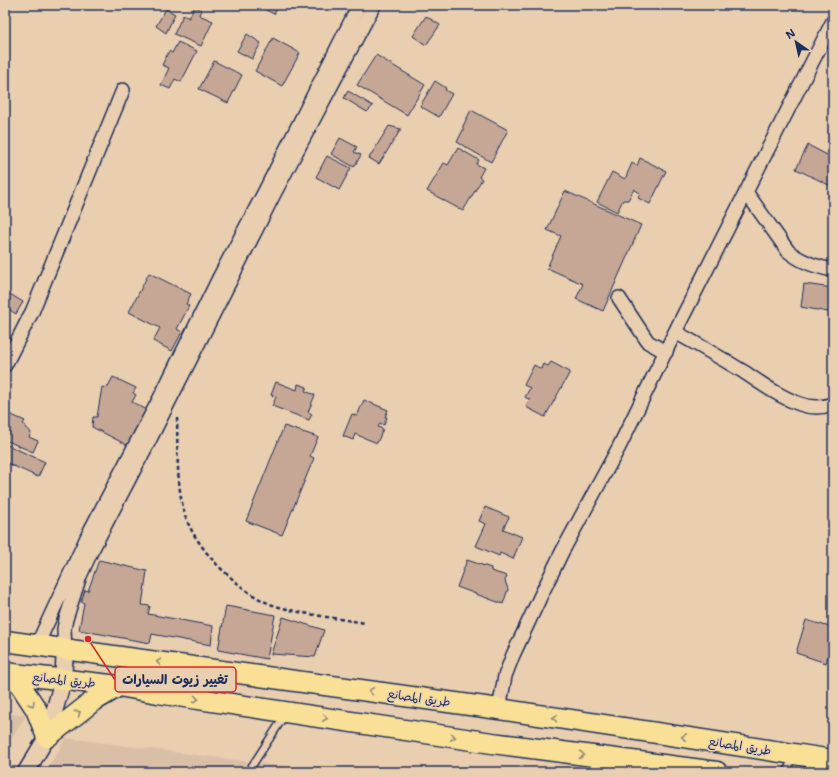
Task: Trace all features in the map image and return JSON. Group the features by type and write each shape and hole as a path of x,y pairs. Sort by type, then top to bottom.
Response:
{"main road":[{"name":"طريق المصانع","path":"5,641 499,709 790,763 833,760"},
{"name":"طريق المصانع","path":"9,674 119,686 492,743 717,772"},
{"path":"9,674 36,709 47,737 92,702 119,686"}],"street":[{"path":"37,645 89,533 154,409 219,278 264,193 359,5"},
{"path":"26,772 47,737 63,680 65,650 64,629 80,576 274,194 374,5"},
{"path":"499,709 505,676 513,655 542,593 562,552 619,447 675,332 833,21"},
{"path":"5,365 32,312 123,90"},
{"path":"746,192 788,251 796,258 806,263 833,270"},
{"path":"619,298 648,342 666,352"},
{"path":"675,332 707,349 783,397 801,405 814,407 825,407 833,404"}],"lane":[{"path":"248,772 287,712"}],"path":[{"path":"177,414 180,486 183,506 191,530 216,564 247,593 275,606 299,612 365,623"}],"shaded area":[{"path":"5,713 26,716 5,748"},
{"path":"66,738 329,772 45,772"}],"building":[{"path":"256,5 279,5 274,14"},
{"path":"195,6 201,10 199,15 213,21 201,46 174,34 183,15 189,18"},
{"path":"166,9 175,14 166,33 156,26"},
{"path":"426,16 440,25 426,45 413,36"},
{"path":"247,34 261,43 252,59 237,51"},
{"path":"273,38 300,53 282,86 255,71"},
{"path":"178,42 197,51 181,82 175,79 170,89 161,85 169,68 162,65 169,51 172,53"},
{"path":"376,55 425,85 407,115 357,85"},
{"path":"214,61 242,75 228,103 199,89"},
{"path":"435,81 452,94 439,117 420,106"},
{"path":"348,91 373,106 367,112 344,98"},
{"path":"471,110 508,130 491,162 457,142"},
{"path":"389,126 401,129 379,164 369,158"},
{"path":"340,138 357,147 354,152 361,155 354,167 331,154"},
{"path":"808,145 833,158 833,187 796,169"},
{"path":"458,148 479,160 476,164 484,168 479,177 482,179 463,211 427,191 444,163 448,165"},
{"path":"327,156 351,168 339,190 316,177"},
{"path":"640,158 666,171 650,204 638,198 640,193 634,189 628,200 623,200 617,212 597,202 612,172 625,179 632,163 637,166"},
{"path":"565,191 641,225 603,311 576,299 583,284 547,268 561,236 547,230"},
{"path":"149,273 191,294 186,304 189,306 177,329 182,332 172,351 153,341 160,328 129,312"},
{"path":"804,284 833,288 833,313 801,307"},
{"path":"5,291 23,302 16,314 5,307"},
{"path":"551,362 570,372 545,417 526,407 530,400 525,397 530,388 524,385 534,365 541,369 543,364 548,366"},
{"path":"113,377 136,388 133,393 136,395 132,402 147,410 129,446 92,427 93,417 97,417 102,387 107,388"},
{"path":"276,382 297,390 298,384 307,387 305,391 315,395 308,412 312,414 309,420 272,406 276,397 271,395"},
{"path":"364,400 388,410 384,425 380,423 378,427 383,429 377,443 355,434 353,440 343,436 352,414 357,416"},
{"path":"5,412 25,421 23,424 26,426 25,428 31,433 29,437 38,441 33,452 5,440"},
{"path":"284,426 318,437 310,456 314,458 282,535 246,521"},
{"path":"5,444 45,462 38,477 5,462"},
{"path":"485,507 509,517 503,529 522,537 513,559 500,553 499,556 476,546 486,524 479,521"},
{"path":"99,560 147,571 142,605 150,606 148,614 213,626 211,645 152,634 150,643 79,630 84,603 81,602 85,590 88,591"},
{"path":"467,560 491,568 491,571 507,576 505,581 508,589 503,604 457,587"},
{"path":"226,606 275,615 267,659 218,650"},
{"path":"283,617 324,630 315,657 271,654"},
{"path":"806,620 833,628 833,639 826,663 796,653"}],"place":[{"name":"تغيير زيوت السيارات","path":"88,639"}]}
